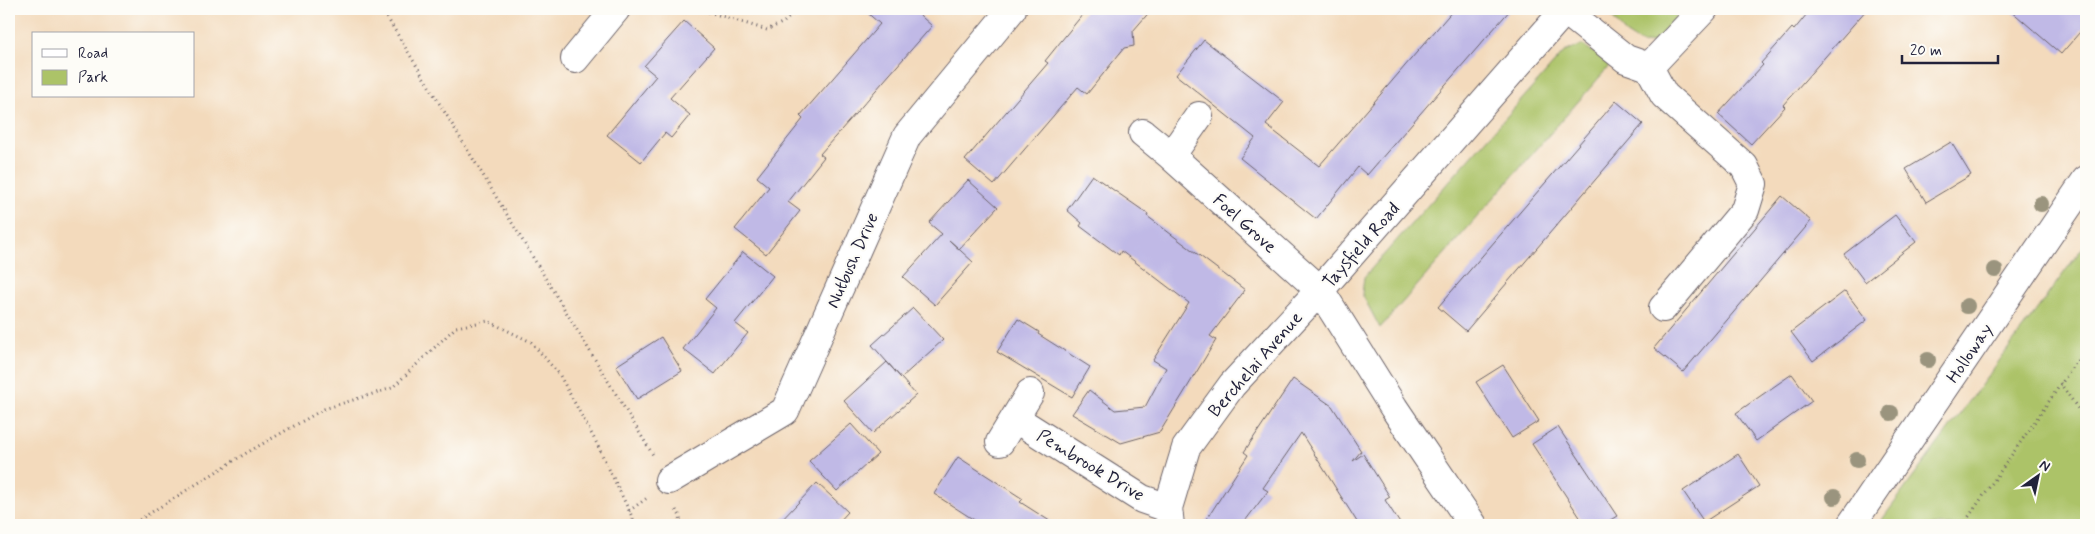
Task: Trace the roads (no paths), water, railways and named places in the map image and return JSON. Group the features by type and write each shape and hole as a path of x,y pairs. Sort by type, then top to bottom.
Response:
{"street":[{"path":"575,59 616,9"},
{"name":"Nutbush Drive","path":"669,480 785,411 907,136 1012,9"},
{"name":"Taysfield Road","path":"1473,525 1394,408 1320,290 1565,9 1626,59 1649,67"},
{"path":"1663,308 1744,210 1753,184 1744,166 1664,95 1649,67 1704,9"},
{"path":"1171,156 1199,116"},
{"name":"Foel Grove","path":"1143,133 1320,290"},
{"name":"Holloway","path":"1850,525 2086,180"},
{"name":"Berchelai Avenue","path":"1169,516 1186,448 1232,385 1320,290"},
{"path":"1000,442 1030,394"},
{"name":"Pembrook Drive","path":"1016,419 1169,516"}]}
